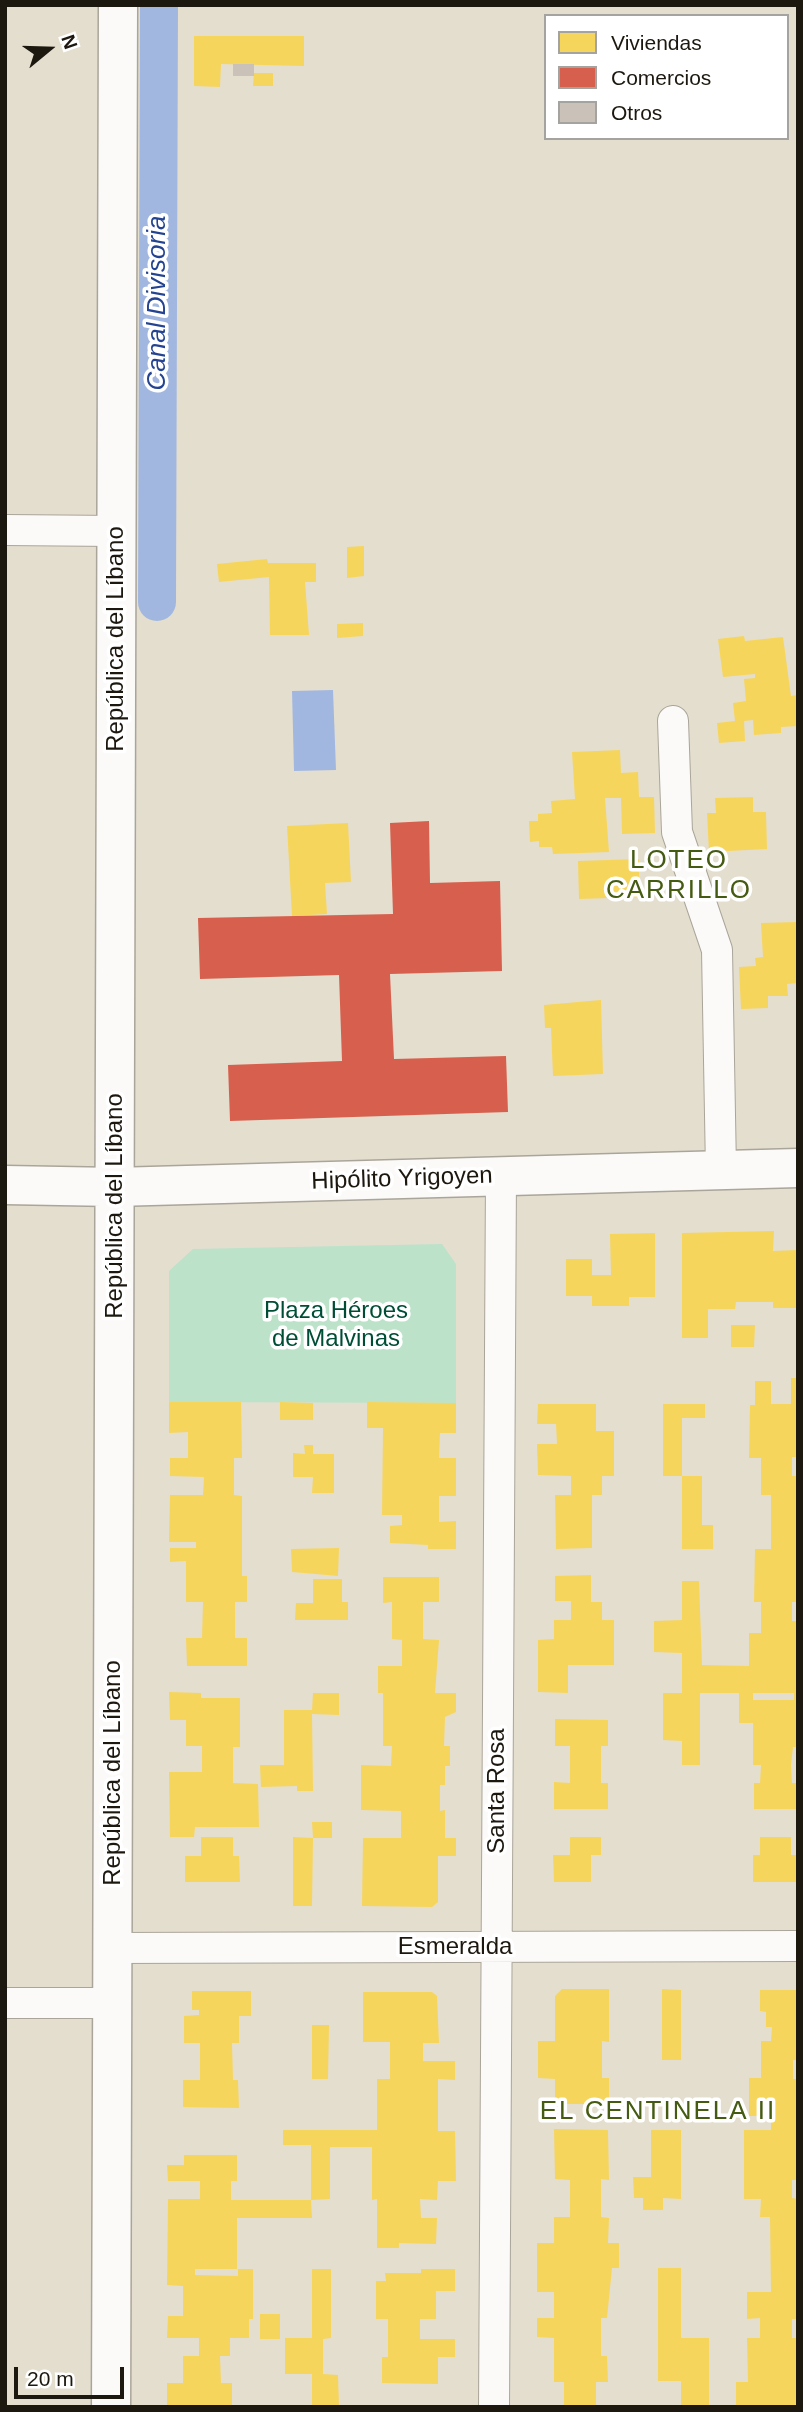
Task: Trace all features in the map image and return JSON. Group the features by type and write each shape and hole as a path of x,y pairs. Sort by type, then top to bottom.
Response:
{"main road":[{"name":"República del Líbano","path":"111,2407 118,5"},
{"name":"Hipólito Yrigoyen","path":"5,1185 115,1187 798,1168"}],"street":[{"path":"5,530 116,531"},
{"path":"673,721 677,832 717,950 721,1170"},
{"name":"Santa Rosa","path":"494,2407 501,1176"},
{"name":"Esmeralda","path":"113,1948 798,1946"},
{"path":"5,2003 112,2003"}],"green space":[{"name":"Plaza Héroes de Malvinas","path":"442,1244 456,1264 456,1403 169,1402 169,1271 193,1249"}],"water":[{"path":"333,690 336,770 294,771 292,691"}],"building: Viviendas":[{"path":"194,36 304,36 304,66 221,64 220,87 194,86"},
{"path":"254,73 273,73 273,86 253,86"},
{"path":"364,546 364,576 347,578 347,547"},
{"path":"267,559 268,563 316,563 316,582 305,582 309,635 270,635 269,577 219,582 217,564"},
{"path":"363,623 363,636 337,638 337,624"},
{"path":"744,636 745,641 783,637 791,696 798,695 798,726 781,727 781,733 754,735 753,720 744,721 745,741 719,743 717,723 735,721 733,703 746,701 744,679 755,678 755,674 723,677 718,639"},
{"path":"620,750 621,773 638,772 639,797 654,797 655,833 622,834 621,798 605,798 609,852 553,854 552,847 539,847 539,841 530,842 529,821 538,821 538,814 552,813 551,801 575,799 572,752"},
{"path":"753,797 753,812 766,812 767,849 709,852 707,813 716,813 715,798"},
{"path":"348,823 351,882 325,883 327,914 292,916 287,826"},
{"path":"639,859 639,897 579,899 578,861"},
{"path":"798,922 798,983 787,984 788,996 768,996 768,1008 741,1009 739,967 756,966 755,958 763,957 761,923"},
{"path":"601,1000 603,1074 553,1076 551,1028 545,1028 544,1005"},
{"path":"774,1231 773,1251 798,1250 798,1308 773,1308 773,1302 736,1302 735,1309 708,1309 708,1338 682,1338 682,1233"},
{"path":"655,1233 655,1297 629,1297 629,1306 592,1306 592,1296 566,1296 566,1259 592,1259 592,1275 611,1275 610,1234"},
{"path":"731,1325 755,1325 754,1347 731,1347"},
{"path":"791,1378 798,1378 798,1457 792,1457 792,1476 798,1476 798,1602 792,1602 792,1621 798,1621 798,1747 793,1747 791,1765 792,1783 798,1783 798,1809 754,1809 754,1783 760,1783 761,1765 753,1765 753,1723 739,1723 739,1693 700,1693 700,1765 682,1765 682,1741 663,1740 663,1693 682,1693 682,1653 654,1652 654,1621 682,1620 682,1581 699,1581 702,1665 749,1666 749,1633 761,1633 761,1602 754,1602 755,1549 771,1549 771,1495 761,1495 761,1458 749,1458 750,1405 755,1405 755,1381 771,1381 771,1404 791,1404","holes":["753,1693 794,1693 794,1700 753,1700"]},
{"path":"169,1402 241,1402 242,1458 234,1458 234,1495 242,1496 242,1576 247,1576 247,1602 235,1602 235,1638 247,1638 247,1666 187,1666 186,1638 202,1638 203,1602 186,1602 186,1561 170,1562 170,1548 196,1548 196,1542 169,1542 170,1495 203,1495 204,1477 170,1476 170,1458 188,1458 188,1432 169,1433"},
{"path":"280,1402 313,1403 313,1420 280,1420"},
{"path":"367,1402 456,1403 456,1433 440,1433 439,1458 456,1458 456,1496 439,1496 439,1522 456,1521 456,1549 428,1549 428,1545 390,1543 390,1526 402,1525 402,1515 382,1515 383,1428 367,1428"},
{"path":"538,1404 596,1404 596,1431 614,1431 614,1476 602,1476 602,1495 592,1495 592,1548 556,1549 555,1495 571,1495 571,1476 538,1475 537,1444 557,1444 556,1424 537,1424"},
{"path":"663,1404 705,1404 705,1418 682,1418 682,1476 663,1476"},
{"path":"304,1445 313,1445 313,1454 334,1454 334,1493 312,1493 313,1477 293,1477 293,1453 305,1454"},
{"path":"682,1476 702,1476 702,1525 713,1525 713,1549 682,1549"},
{"path":"339,1548 338,1576 292,1572 291,1549"},
{"path":"591,1575 591,1602 602,1602 602,1620 614,1620 614,1665 568,1665 568,1693 538,1692 538,1640 554,1639 554,1620 571,1620 571,1601 555,1601 555,1576"},
{"path":"383,1577 439,1577 439,1602 423,1602 423,1639 439,1640 435,1693 456,1693 456,1712 445,1717 444,1746 450,1746 450,1766 445,1766 445,1785 440,1785 440,1811 445,1810 445,1838 456,1838 456,1856 438,1856 438,1902 432,1907 362,1906 363,1838 401,1838 401,1811 361,1810 361,1765 391,1766 392,1746 383,1746 383,1693 378,1693 378,1666 402,1666 402,1640 392,1639 392,1602 383,1603"},
{"path":"313,1579 342,1579 342,1602 348,1602 348,1620 295,1620 296,1603 313,1603"},
{"path":"169,1692 201,1693 201,1698 240,1698 240,1747 233,1747 233,1783 258,1784 259,1827 195,1827 194,1837 170,1837 169,1772 202,1772 202,1746 186,1746 186,1720 170,1720"},
{"path":"313,1693 339,1693 339,1715 312,1714 313,1791 297,1791 297,1786 261,1787 260,1765 284,1765 284,1710 312,1710"},
{"path":"555,1719 608,1720 608,1746 601,1746 601,1783 608,1783 608,1809 554,1809 554,1782 570,1783 570,1746 555,1746"},
{"path":"312,1822 332,1822 332,1838 313,1838"},
{"path":"201,1837 233,1837 233,1856 239,1856 240,1882 185,1882 185,1856 201,1856"},
{"path":"293,1837 313,1838 312,1906 293,1906"},
{"path":"570,1837 601,1837 601,1855 591,1855 591,1882 554,1882 553,1855 570,1855"},
{"path":"760,1837 791,1837 791,1855 798,1855 798,1882 753,1882 753,1855 760,1855"},
{"path":"562,1989 609,1989 609,2042 602,2041 602,2078 609,2078 609,2104 555,2104 555,2079 538,2078 538,2041 555,2041 555,1996"},
{"path":"662,1989 681,1990 681,2060 662,2060"},
{"path":"760,1990 798,1990 798,2060 793,2060 793,2079 798,2079 798,2180 792,2180 792,2198 798,2199 798,2319 792,2319 792,2338 798,2338 798,2407 736,2407 736,2382 748,2382 747,2338 760,2338 760,2318 747,2319 747,2292 771,2292 770,2217 760,2217 761,2199 744,2199 744,2130 771,2130 771,2116 749,2116 749,2078 761,2078 761,2041 771,2041 772,2027 766,2027 766,2012 760,2011"},
{"path":"192,1991 251,1991 251,2016 239,2016 239,2043 232,2043 233,2080 238,2080 239,2108 183,2107 183,2080 200,2080 200,2043 184,2043 184,2016 199,2015 199,2010 192,2010"},
{"path":"363,1992 432,1992 437,1996 439,2043 423,2043 423,2061 455,2061 455,2080 438,2079 438,2131 455,2131 456,2181 438,2181 437,2200 420,2199 421,2218 437,2218 436,2244 399,2243 399,2248 377,2248 377,2199 372,2200 372,2147 330,2147 330,2199 311,2200 311,2145 283,2145 283,2130 377,2130 377,2079 390,2079 390,2042 363,2042"},
{"path":"312,2025 329,2025 328,2079 312,2079"},
{"path":"554,2129 608,2130 609,2180 601,2179 601,2217 609,2218 608,2243 619,2243 619,2268 612,2268 607,2318 601,2318 601,2356 607,2356 608,2382 596,2382 596,2407 564,2407 564,2382 554,2382 554,2338 537,2337 537,2318 554,2318 554,2292 537,2292 537,2243 554,2243 554,2217 570,2217 570,2180 555,2179"},
{"path":"651,2130 681,2130 681,2199 663,2198 663,2210 643,2210 643,2198 634,2198 633,2177 651,2177"},
{"path":"184,2155 237,2155 237,2181 231,2181 231,2200 311,2200 312,2218 237,2218 237,2269 195,2269 195,2275 238,2276 238,2269 253,2269 253,2319 249,2319 249,2338 230,2338 230,2356 220,2356 221,2383 232,2383 232,2407 167,2407 167,2383 183,2383 183,2356 199,2356 199,2338 167,2338 168,2316 183,2316 183,2286 167,2285 168,2199 200,2199 200,2181 168,2181 167,2165 184,2165"},
{"path":"658,2268 681,2268 681,2338 709,2338 709,2407 681,2407 681,2381 658,2381"},
{"path":"312,2269 331,2269 331,2338 323,2339 323,2374 338,2375 339,2407 312,2407 312,2374 285,2374 285,2338 312,2338"},
{"path":"421,2269 455,2269 455,2291 436,2291 436,2319 420,2319 420,2339 455,2339 455,2357 438,2357 438,2384 382,2383 382,2357 388,2357 388,2319 376,2319 376,2281 386,2281 385,2273 421,2273"},
{"path":"260,2314 280,2314 280,2339 260,2339"}],"building: Comercios":[{"path":"429,821 430,883 500,881 502,971 390,974 394,1059 506,1056 508,1112 230,1121 228,1065 342,1061 339,975 200,979 198,918 393,914 390,823"}],"building: Otros":[{"path":"233,64 254,64 254,76 233,76"}],"waterway":[{"name":"Canal Divisoria","path":"157,602 159,5"}],"district":[{"name":"LOTEO CARRILLO","path":"679,876"},
{"name":"EL CENTINELA II","path":"658,2112"}]}
